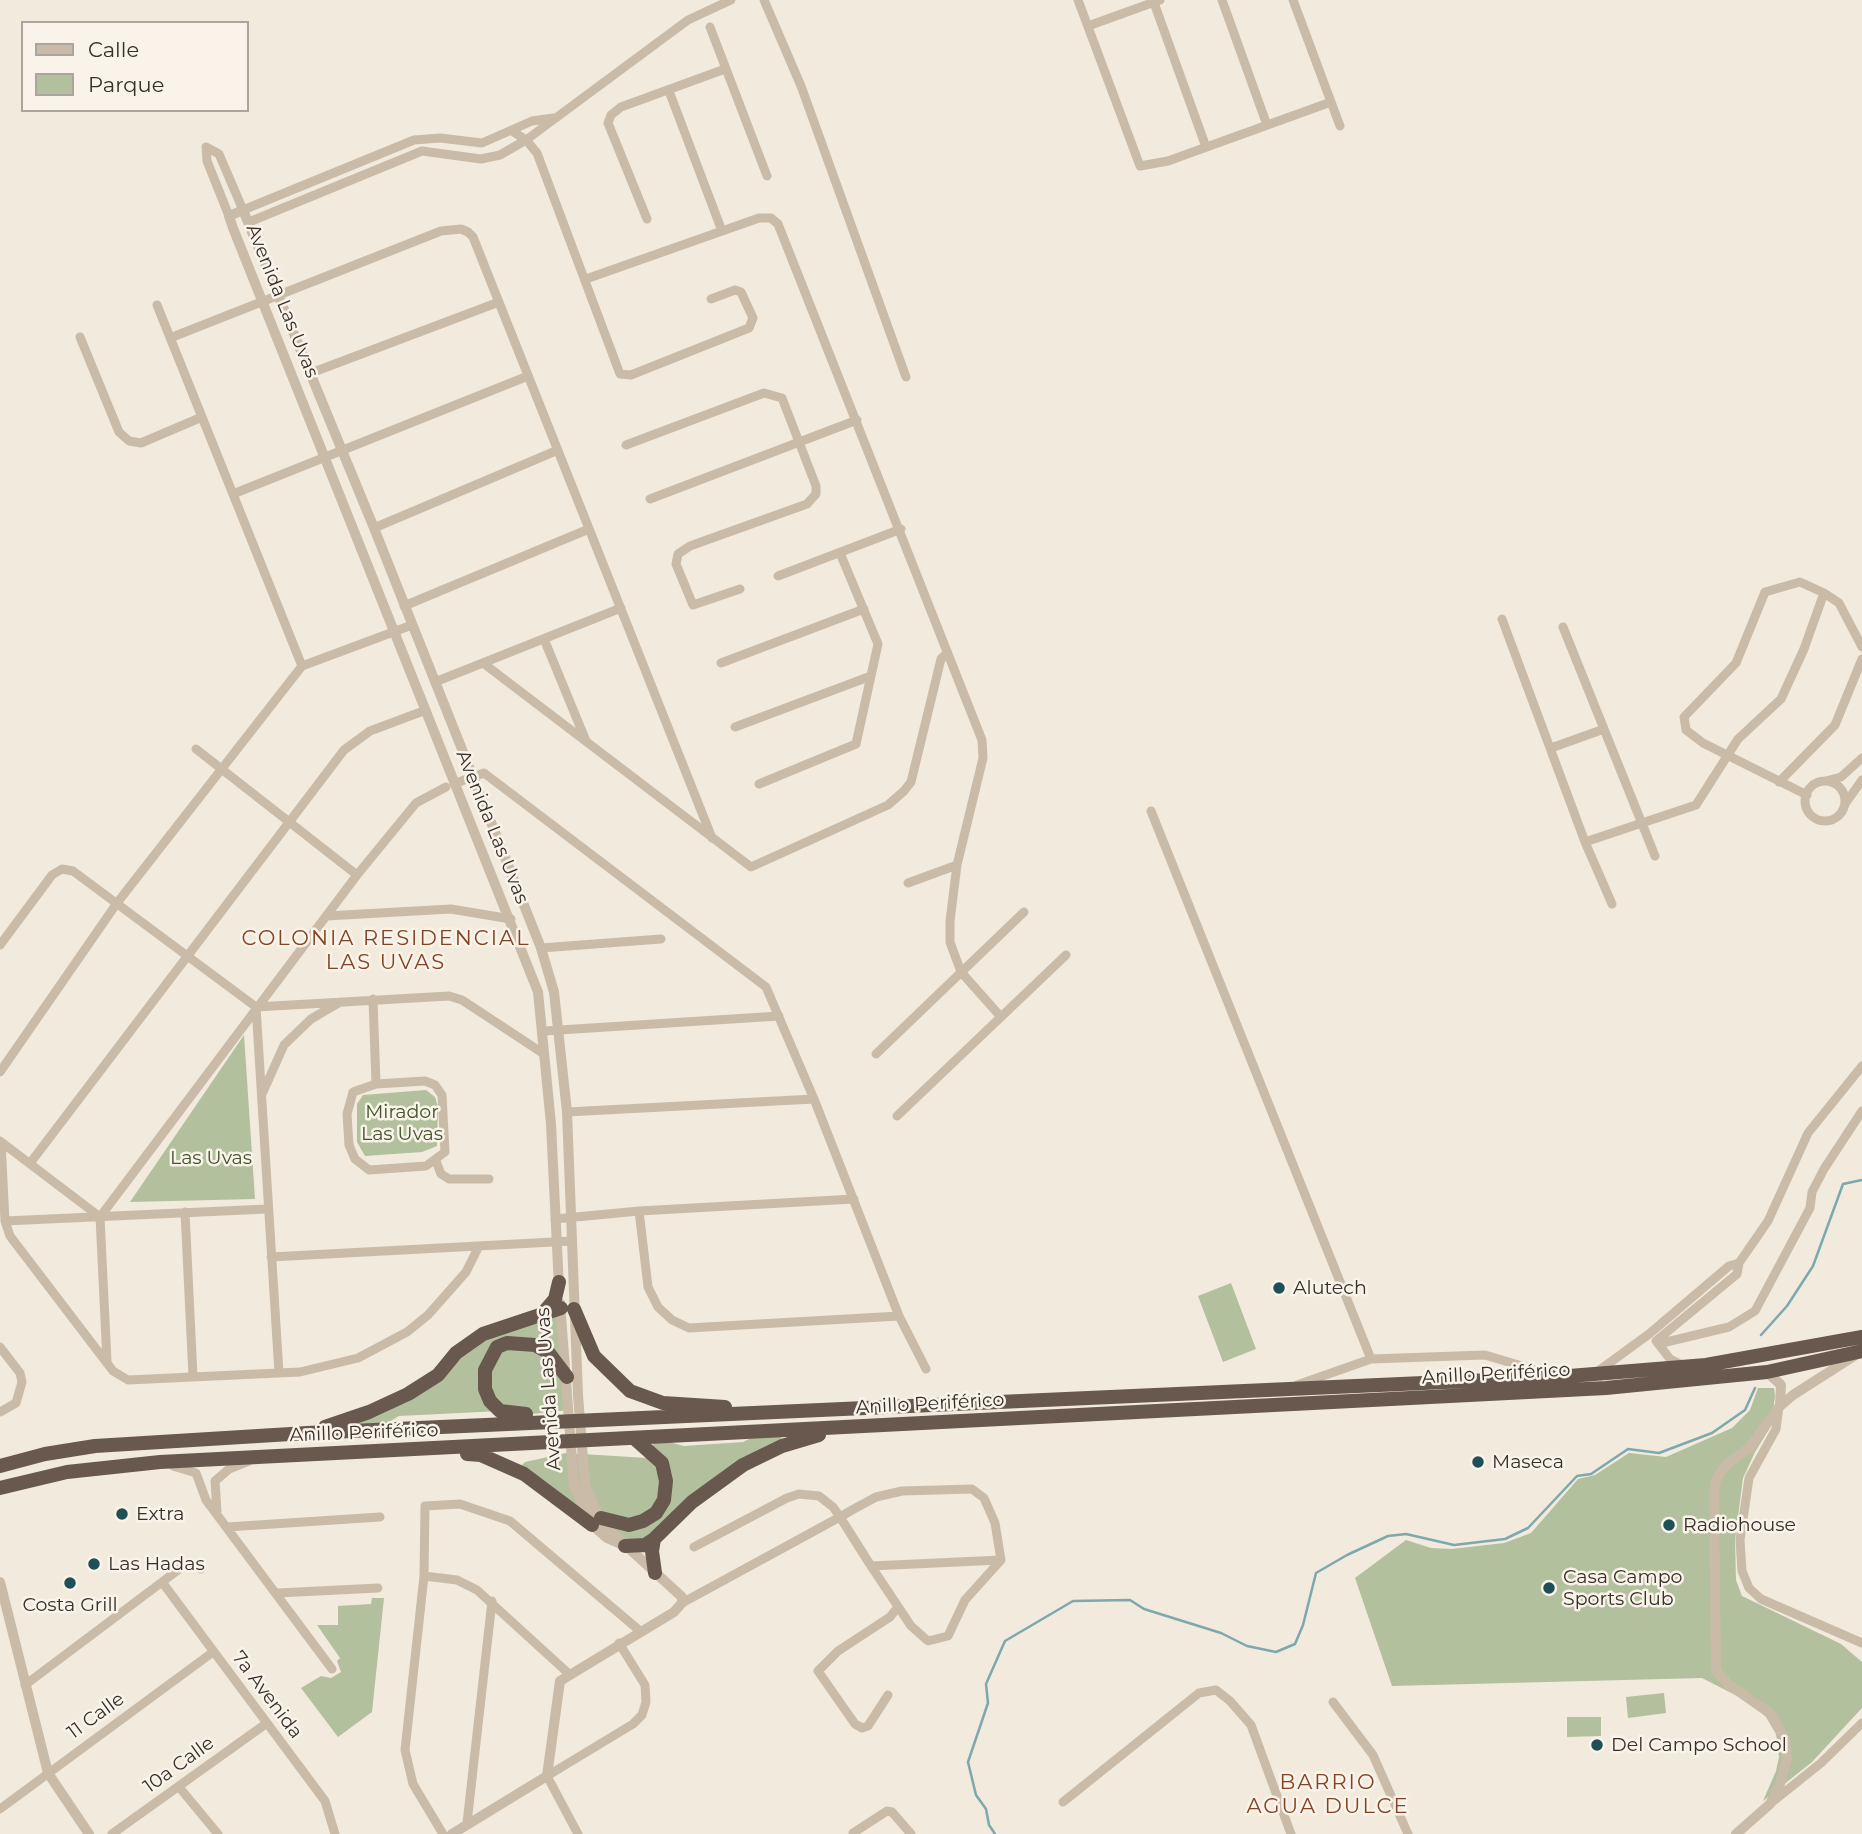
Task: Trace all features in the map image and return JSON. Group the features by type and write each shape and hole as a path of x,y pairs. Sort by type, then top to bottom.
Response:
{"highway":[{"path":"541,1315 555,1299 559,1282"},
{"path":"307,1433 389,1404 438,1375 468,1342 483,1334 567,1309 604,1368 631,1391 649,1400 793,1412"},
{"path":"558,1421 532,1414 500,1411 485,1389 485,1370 497,1347 521,1342 548,1352 567,1377"},
{"name":"Anillo Periférico","path":"0,1466 46,1454 95,1446 558,1421 1557,1377 1685,1367 1861,1347"},
{"name":"Anillo Periférico","path":"0,1488 67,1472 160,1462 1606,1388 1767,1372 1861,1347"},
{"path":"625,1546 645,1545 654,1539 691,1502 743,1465 782,1446 844,1428"},
{"path":"420,1450 481,1455 508,1465 596,1522 629,1525 656,1513 664,1500 666,1481 662,1464 635,1439"},
{"path":"654,1539 652,1551 655,1573"}],"street":[{"path":"249,222 422,151 435,150 481,159 500,155 526,140 688,20 731,0"},
{"path":"764,0 801,86 906,377"},
{"path":"1078,0 1140,166 1168,161 1331,102"},
{"path":"1222,0 1267,125"},
{"path":"1293,0 1340,126"},
{"path":"1088,26 1155,1 1206,148"},
{"path":"709,27 767,176"},
{"path":"646,219 608,123 611,115 621,107 725,69"},
{"path":"669,91 722,231"},
{"path":"229,216 207,161 206,147 219,154 243,210 414,140 439,138 482,142 544,117 553,118"},
{"path":"512,131 526,140 537,153 620,374 631,375 749,328 753,318 741,292 735,290 711,299"},
{"name":"Avenida Las Uvas","path":"574,1393 567,1377 567,1309 572,1241 567,1112 554,992 541,948 374,528 243,210 229,216 426,710 451,785 511,919 538,992 544,1031 559,1282 567,1309 574,1393 577,1471 596,1522 677,1592 682,1603"},
{"path":"586,279 759,218 771,218 778,224 901,529 982,740 984,758 957,865 950,932 954,958 961,972 1001,1017"},
{"path":"170,338 441,231 461,229 473,237 712,838"},
{"path":"311,373 499,302"},
{"path":"157,305 302,666"},
{"path":"80,337 119,432 129,441 141,443 202,417"},
{"path":"233,494 528,376"},
{"path":"626,445 764,393 782,398 801,442 816,486 816,494 807,504 690,546 678,554 676,564 693,605 740,589"},
{"path":"650,499 858,421"},
{"path":"374,528 558,450"},
{"path":"404,606 589,529"},
{"path":"778,576 901,529"},
{"path":"760,784 856,744 878,644 840,553"},
{"path":"1807,795 1703,743 1686,730 1684,718 1736,663 1765,592 1800,582 1824,593 1839,603 1862,647"},
{"path":"1585,842 1696,805 1727,753 1781,699 1804,649 1824,593"},
{"path":"435,682 621,608"},
{"path":"721,663 864,609"},
{"path":"1502,619 1585,842 1612,904"},
{"path":"0,1072 117,903 302,666 412,625"},
{"path":"1563,627 1656,856"},
{"path":"544,639 586,743"},
{"path":"483,663 751,867 897,799 911,782 941,659 947,653"},
{"path":"1779,782 1835,725 1862,659"},
{"path":"736,727 871,676"},
{"path":"31,1162 344,750 370,731 426,710"},
{"path":"1551,748 1604,729"},
{"path":"196,749 288,824 357,875"},
{"path":"1862,758 1841,777 1813,785 1807,795 1807,807 1820,820 1838,816 1862,780"},
{"path":"107,1361 100,1217 256,1007 416,803 451,785 484,773 766,987 814,1099 899,1316 926,1368"},
{"path":"1826,782 1840,788 1844,806"},
{"path":"1151,811 1371,1359"},
{"path":"908,883 957,865"},
{"path":"0,945 52,875 62,869 73,870 256,1007 428,995 455,998 544,1054"},
{"path":"326,916 451,909 511,919"},
{"path":"876,1054 1024,912"},
{"path":"541,948 660,939"},
{"path":"897,1116 1066,955"},
{"path":"373,999 376,1084"},
{"path":"261,1098 270,1070 284,1045 310,1019 341,1001"},
{"path":"256,1007 279,1373"},
{"path":"544,1031 779,1016"},
{"path":"1593,1374 1654,1339 1730,1266 1739,1263 1768,1221 1808,1133 1862,1066"},
{"path":"425,1081 435,1085 442,1095 445,1107 445,1152 436,1161 426,1166 369,1170 355,1159 349,1145 348,1101 353,1092 376,1084 425,1081"},
{"path":"567,1112 814,1099"},
{"path":"1654,1339 1729,1327 1755,1311 1810,1208 1812,1192 1824,1169 1862,1111"},
{"path":"0,1142 31,1162 100,1217"},
{"path":"0,1142 5,1221 10,1236 107,1361 121,1377 128,1380 317,1370 358,1358 407,1332 428,1315 466,1272 479,1246"},
{"path":"436,1161 441,1174 449,1179 489,1179"},
{"path":"555,1219 639,1211 854,1199"},
{"path":"5,1221 267,1209"},
{"path":"639,1211 649,1287 658,1307 672,1320 689,1328 899,1316"},
{"path":"185,1212 193,1376"},
{"path":"271,1257 572,1241"},
{"path":"1654,1339 1670,1359 1685,1367"},
{"path":"0,1347 20,1373 22,1382 16,1403 0,1412"},
{"path":"1770,1804 1780,1784 1787,1758 1780,1727 1761,1706 1728,1684 1716,1671 1714,1491 1717,1477 1726,1465 1749,1448 1779,1407 1861,1347"},
{"path":"1282,1390 1371,1359 1485,1355 1557,1377"},
{"path":"1767,1372 1783,1391 1776,1429 1749,1478 1740,1540 1742,1571 1749,1588 1761,1599 1862,1643"},
{"path":"160,1462 206,1476 221,1475 266,1456"},
{"path":"196,1473 206,1500 278,1593 332,1669"},
{"path":"218,1516 214,1487 221,1475"},
{"path":"578,1834 547,1776 556,1689 568,1673 674,1612 682,1603 876,1497 902,1491 972,1489 984,1498 995,1523 1001,1560"},
{"path":"694,1548 799,1494 827,1499 911,1626 929,1641 948,1636 965,1600 1001,1560"},
{"path":"443,1834 413,1784 405,1750 424,1576 425,1506 460,1504 510,1521 640,1631"},
{"path":"227,1527 380,1517"},
{"path":"872,1566 1001,1560"},
{"path":"25,1685 186,1564 194,1564 201,1569"},
{"path":"424,1576 457,1580 492,1601 568,1673"},
{"path":"0,1582 48,1773 89,1834"},
{"name":"7a Avenida","path":"162,1582 325,1801 335,1834"},
{"path":"278,1593 378,1588"},
{"path":"467,1823 492,1601"},
{"path":"888,1695 868,1726 862,1728 855,1724 818,1671 838,1651 890,1617 898,1606"},
{"path":"452,1834 633,1724 642,1715 646,1702 645,1685 619,1643"},
{"name":"11 Calle","path":"0,1809 213,1652"},
{"path":"1063,1802 1199,1693 1216,1690 1230,1700 1251,1726 1291,1834"},
{"path":"1333,1702 1373,1755 1408,1834"},
{"name":"10a Calle","path":"112,1834 267,1723"},
{"path":"1736,1834 1821,1763 1862,1723"},
{"path":"179,1787 218,1834"},
{"path":"853,1833 887,1811 892,1812 911,1834"}],"green space":[{"name":"Las Uvas","path":"244,1035 255,1199 130,1202"},
{"name":"Mirador Las Uvas","path":"426,1090 435,1097 438,1107 437,1146 422,1152 365,1156 357,1142 357,1104 363,1095"},
{"path":"1231,1283 1256,1349 1223,1362 1198,1296"},
{"path":"561,1308 569,1410 532,1414 500,1411 399,1416 375,1430 351,1431 351,1418 389,1404 456,1353"},
{"name":"Casa Campo Sports Club","path":"1758,1388 1774,1388 1775,1396 1771,1426 1743,1478 1735,1540 1736,1580 1742,1596 1841,1644 1862,1662 1862,1708 1812,1762 1763,1801 1779,1757 1776,1734 1766,1717 1749,1702 1702,1678 1392,1686 1355,1578 1406,1540 1431,1548 1452,1549 1504,1543 1531,1533 1578,1479 1595,1475 1629,1453 1666,1457 1732,1428 1750,1410"},
{"path":"781,1432 782,1446 635,1547 517,1470 525,1462 566,1453 647,1458 652,1452 654,1438 684,1446 743,1442 761,1433"},
{"path":"372,1598 384,1598 372,1712 338,1737 301,1688 321,1676 331,1678 341,1672 337,1661 340,1658 317,1625 338,1625 338,1606 371,1604"},
{"path":"1664,1693 1666,1713 1628,1718 1626,1697"},
{"path":"1567,1717 1601,1717 1601,1736 1567,1737"}],"waterway":[{"path":"1761,1335 1787,1306 1813,1266 1843,1184 1862,1180"},
{"path":"995,1834 989,1825 986,1809 976,1795 968,1762 988,1703 986,1684 1005,1641 1073,1601 1130,1600 1144,1609 1221,1633 1247,1646 1276,1652 1295,1644 1303,1625 1316,1573 1347,1555 1388,1536 1406,1534 1454,1545 1505,1539 1528,1528 1577,1476 1591,1474 1628,1449 1659,1453 1712,1433 1745,1410 1755,1388"}],"place":[{"name":"Alutech","path":"1279,1288"},
{"name":"Maseca","path":"1478,1462"},
{"name":"Extra","path":"122,1514"},
{"name":"Radiohouse","path":"1669,1525"},
{"name":"Las Hadas","path":"94,1564"},
{"name":"Costa Grill","path":"70,1583"},
{"name":"Casa Campo Sports Club","path":"1549,1588"},
{"name":"Del Campo School","path":"1597,1745"}],"district":[{"name":"COLONIA RESIDENCIAL LAS UVAS","path":"386,951"},
{"name":"BARRIO AGUA DULCE","path":"1328,1795"}]}
